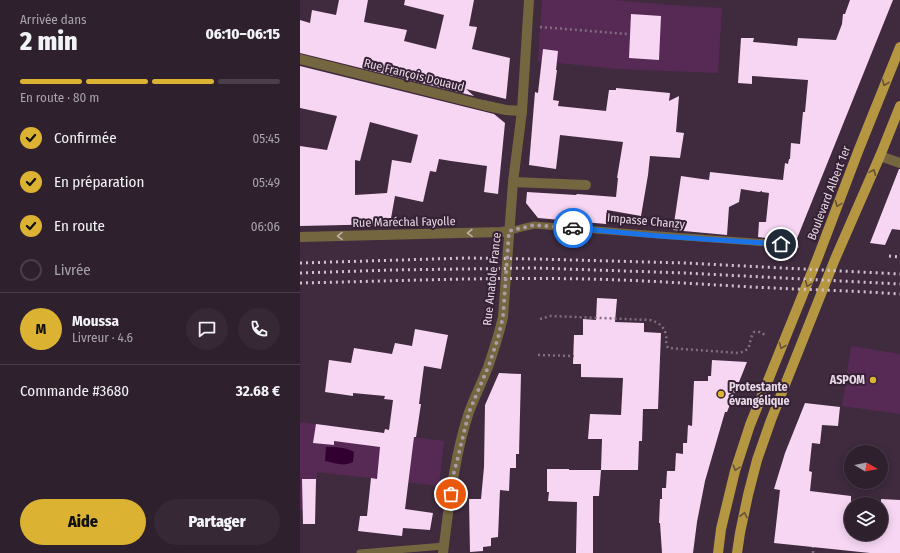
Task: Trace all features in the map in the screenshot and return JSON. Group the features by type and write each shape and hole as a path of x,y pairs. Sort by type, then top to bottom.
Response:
{"main road":[{"name":"Boulevard Albert 1er","path":"718,553 721,529 735,471 750,425 797,310 900,47"},
{"path":"737,553 743,518 757,460 771,420 835,259 900,106"}],"street":[{"name":"Rue Anatole France","path":"444,549 452,480 460,446 469,412 489,365 503,317 513,182 522,112 529,0"},
{"name":"Rue François Douaud","path":"300,60 483,105 522,112"},
{"path":"880,156 900,163"},
{"path":"513,182 586,186"},
{"name":"Rue Maréchal Fayolle","path":"300,237 509,231"}],"lane":[{"name":"Impasse Chanzy","path":"509,231 534,225 659,236 781,244"},
{"path":"360,553 444,549"}],"path":[{"path":"527,27 628,34"},
{"path":"540,319 551,316 650,320 660,324 664,330 666,336 665,343 668,348 738,353 747,350 754,332 760,332 765,335"},
{"path":"538,355 574,356"},
{"path":"813,547 813,553"}],"shaded area":[{"path":"542,0 614,0 722,8 718,73 618,69 538,61"},
{"name":"ASPOM","path":"851,346 900,354 900,414 842,406"},
{"path":"300,422 444,441 439,486 317,472 315,511 300,510"},
{"path":"326,447 337,447 351,450 354,452 353,462 336,464 325,461"}],"building":[{"path":"339,0 368,0 364,22 407,30 404,41 436,49 444,15 404,5 405,0 474,0 469,26 477,27 472,49 510,58 506,99 466,89 474,96 300,53 300,20 310,23 312,10 336,15"},
{"path":"850,0 893,0 796,241 758,237 759,222 766,222 769,193 741,189 739,202 729,207 727,235 673,230 681,176 709,180 710,172 783,180 785,163 788,164 790,159 791,143 800,144 808,80 752,76 752,84 738,83 741,38 754,38 753,42 797,46 798,38 836,40 842,24 843,14 845,14"},
{"path":"631,14 661,16 659,60 629,58"},
{"path":"543,49 558,51 553,100 559,101 558,106 606,111 609,90 616,90 616,88 670,93 669,101 679,96 676,132 684,133 680,158 650,156 641,216 607,210 606,224 538,218 526,203 527,192 616,197 617,178 623,142 560,135 556,169 529,165 535,92 538,93"},
{"path":"300,66 494,114 505,123 498,194 484,192 487,166 439,159 436,172 430,171 423,202 395,196 390,224 300,226 300,146 327,150 337,116 300,108","holes":["370,122 418,135 411,163 392,160 387,193 355,195 355,160 360,161"]},
{"path":"899,169 900,230 892,229 885,245 870,243"},
{"path":"597,298 617,299 615,322 644,323 644,332 661,333 658,409 643,409 642,441 639,441 638,470 601,470 602,439 588,439 590,414 621,415 623,378 581,377 581,364 573,364 574,335 583,335 583,319 596,320"},
{"path":"415,329 448,335 441,369 424,366 419,404 421,404 416,437 414,437 405,509 433,513 430,530 403,528 402,536 358,531 360,516 367,516 371,478 377,479 380,447 334,441 334,445 313,443 316,424 384,433 385,429 389,430 393,400 384,399 385,396 353,393 353,396 325,392 329,360 351,363 354,348 392,354 395,343 412,346"},
{"path":"712,360 747,362 727,412 725,412 705,481 693,553 662,553 659,523 662,488 666,488 667,471 675,471 676,453 683,454 683,443 687,443 688,425 692,426 694,381 708,381 708,376 711,376"},
{"path":"499,373 521,374 519,454 516,454 516,468 510,468 509,491 500,490 498,537 491,538 491,546 483,547 483,551 470,552 469,499 481,499 484,467 485,405"},
{"path":"805,403 840,407 838,426 822,425 820,444 812,443 809,471 812,472 810,491 851,496 844,497 844,541 888,541 888,499 900,500 900,553 870,553 774,543 780,490 774,489 785,453"},
{"path":"547,469 601,470 599,496 593,496 593,553 576,553 577,502 548,501 549,492 547,492"},
{"path":"302,479 316,479 315,524 303,524"}],"railway":[{"path":"889,256 900,257"},
{"path":"300,263 467,258 537,259 685,263 900,274"},
{"path":"300,273 536,268 685,273 900,284"},
{"path":"300,283 477,279 584,279 655,281 900,294"}],"way so far":[{"path":"451,494 452,480 469,412 489,365 503,317 509,231 534,225 573,228"}],"place":[{"name":"ASPOM","path":"873,380"},
{"name":"Protestante évangélique","path":"721,394"}],"route":[{"path":"573,228 659,236 781,244"}]}
